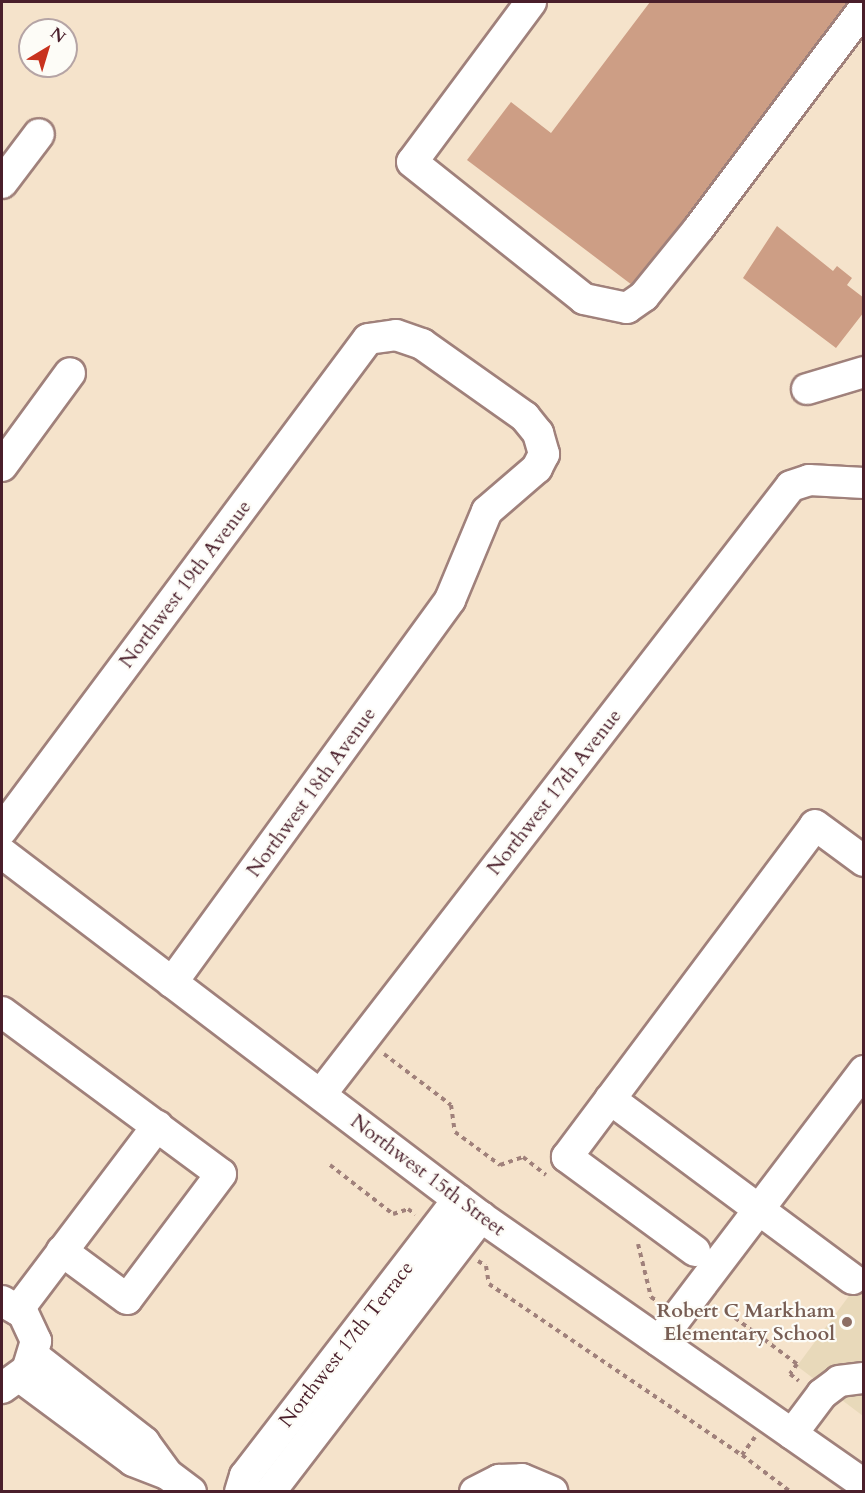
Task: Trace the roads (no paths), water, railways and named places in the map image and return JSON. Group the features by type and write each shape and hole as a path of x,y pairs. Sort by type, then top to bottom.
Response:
{"street":[{"path":"531,2 412,162 584,298 627,308 644,296 699,228 864,8"},
{"path":"2,183 39,134"},
{"name":"Northwest 18th Avenue","path":"172,983 450,600 487,511 537,468 544,454 538,433 525,417 422,344 396,335 368,339"},
{"name":"Northwest 19th Avenue","path":"2,830 368,339"},
{"path":"807,389 864,372"},
{"path":"2,466 70,373"},
{"name":"Northwest 17th Avenue","path":"321,1094 787,491 809,480 864,483"},
{"path":"695,1251 567,1156 815,825 864,861"},
{"name":"Northwest 15th Street","path":"2,854 469,1208 864,1484"},
{"path":"2,1012 221,1174 128,1299 62,1251"},
{"path":"659,1341 864,1071"},
{"path":"610,1099 852,1280"},
{"path":"157,1126 62,1251 10,1305 31,1326 19,1374 144,1442 167,1473 191,1491"},
{"name":"Northwest 17th Terrace","path":"240,1491 245,1476 469,1208"},
{"name":"Northwest 17th Terrace","path":"270,1491 469,1208"},
{"path":"780,1426 839,1382 864,1378"},
{"path":"475,1491 499,1480 522,1479 552,1491"}],"place":[{"name":"Robert C Markham Elementary School","path":"847,1322"}]}
